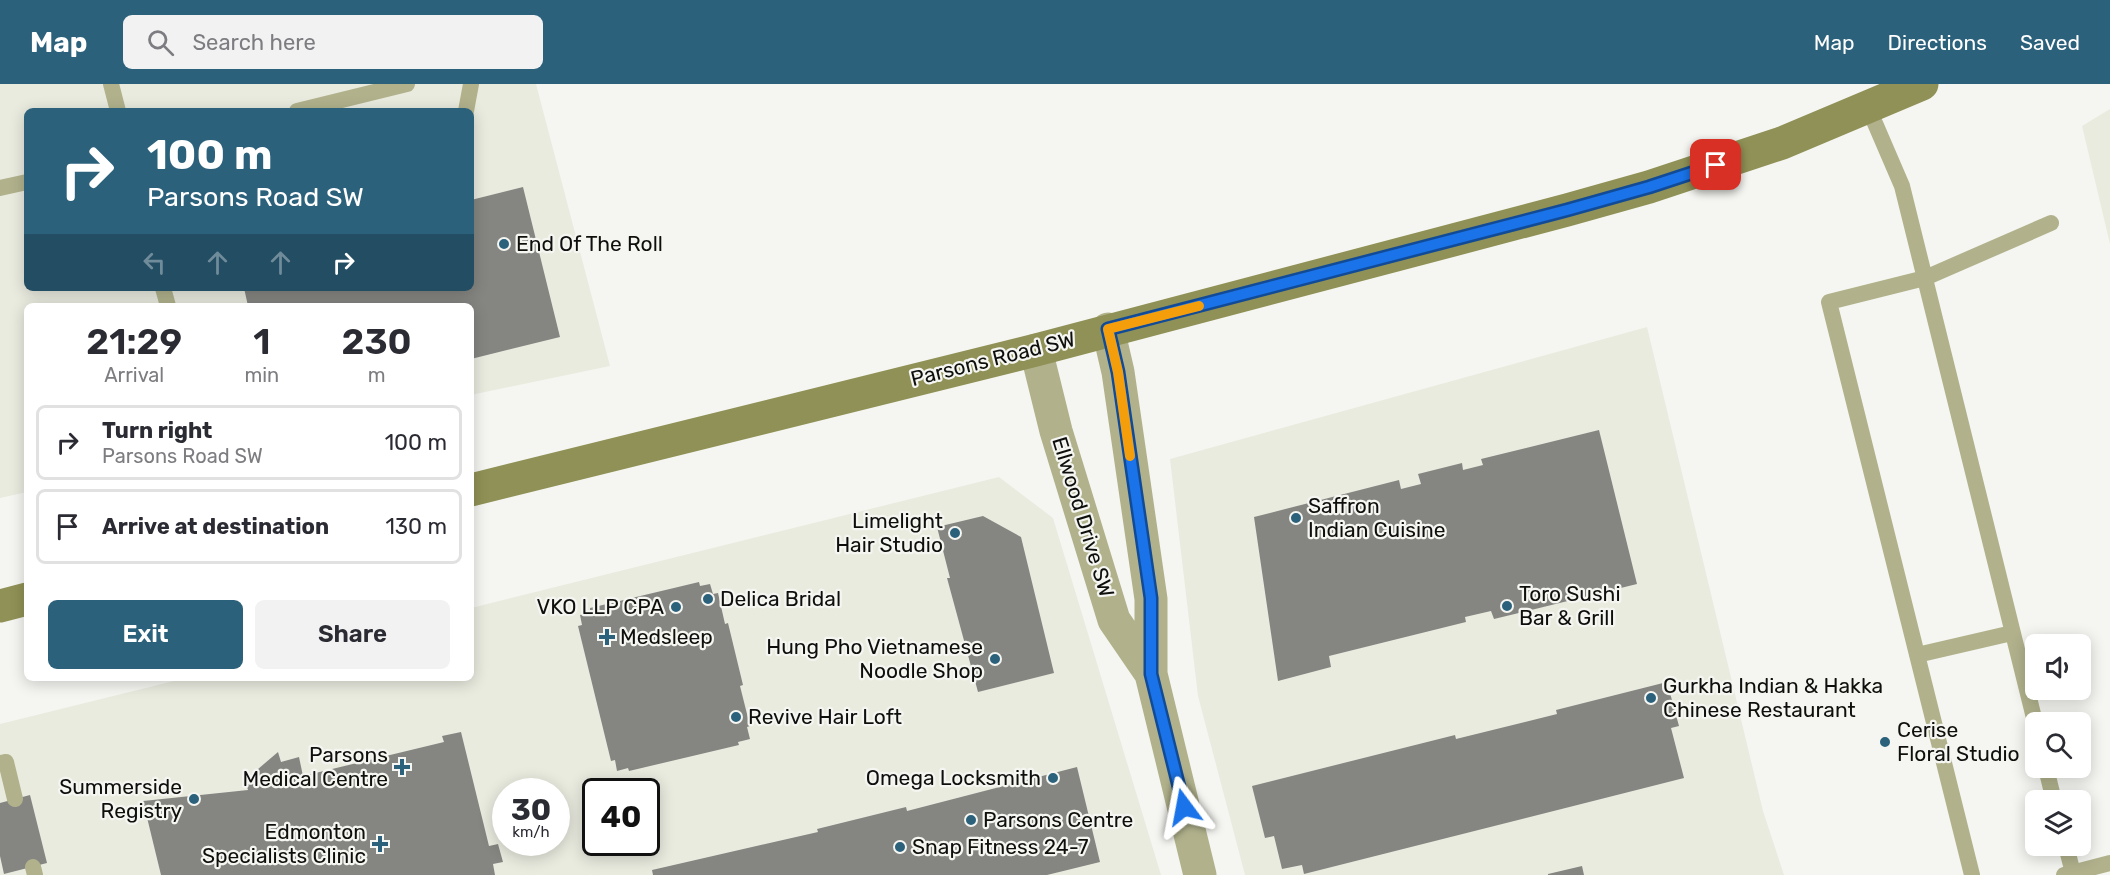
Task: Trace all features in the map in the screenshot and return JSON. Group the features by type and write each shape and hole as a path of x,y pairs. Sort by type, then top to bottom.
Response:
{"main road":[{"name":"Parsons Road SW","path":"474,489 1036,350 1108,329 1567,210 1649,187 1782,143 1922,84"},
{"path":"0,606 24,600"}],"street":[{"name":"Ellwood Drive SW","path":"1108,329 1118,372 1151,598 1151,674 1200,875"},
{"name":"Ellwood Drive SW","path":"1036,350 1056,431 1114,620 1151,674"}],"lane":[{"path":"111,84 117,108"},
{"path":"309,108 407,84"},
{"path":"467,108 471,84"},
{"path":"1868,107 1902,186 2032,712"},
{"path":"0,188 24,183"},
{"path":"1972,875 1829,302 1925,278 2052,223"},
{"path":"1917,655 2012,633"},
{"path":"0,764 6,762 15,799"},
{"path":"2067,856 2068,874 2110,863"}],"shaded area":[{"path":"0,84 536,84 610,366 474,394 474,303 24,303 24,493 0,498"},
{"path":"2110,109 2110,244 2082,126"},
{"path":"1647,327 1763,811 1784,875 1245,875 1198,696 1170,459"},
{"path":"999,477 1053,518 1161,875 0,875 0,724 174,681 474,681 474,607"}],"building":[{"name":"End Of The Roll","path":"523,187 560,337 474,358 474,303 247,303 245,291 474,291 474,199"},
{"path":"1599,430 1637,584 1494,619 1491,611 1465,617 1466,622 1329,656 1331,667 1278,681 1254,517 1399,480 1401,489 1421,484 1418,474 1462,463 1463,470 1483,465 1481,459"},
{"path":"983,516 1021,537 1054,673 978,692 947,578 950,578 937,527"},
{"path":"699,582 700,586 710,584 713,594 718,593 725,624 728,623 743,685 740,686 750,726 747,727 750,739 738,742 739,745 629,771 628,768 617,771 615,760 611,761 578,626 582,625 580,615 590,612 590,608"},
{"path":"1667,682 1679,726 1671,728 1684,778 1304,874 1302,865 1282,869 1274,836 1265,838 1252,786 1455,735 1456,739 1557,714 1556,710"},
{"path":"461,732 489,846 492,845 492,856 501,856 503,862 493,864 495,875 161,875 143,801 248,790 244,777 251,775 278,752 281,762 299,757 303,776 444,742 442,736"},
{"name":"Parsons Centre","path":"1077,767 1100,862 1047,875 653,875 652,870 818,832 817,829 906,807 907,811"},
{"path":"30,795 47,863 4,874 0,856 0,803"},
{"path":"1582,866 1584,875 1548,875 1548,874"}],"slow traffic":[{"path":"1130,456 1118,372 1108,329 1199,306"}],"place":[{"name":"End Of The Roll","path":"504,244"},
{"name":"Saffron Indian Cuisine","path":"1296,518"},
{"name":"Limelight Hair Studio","path":"955,533"},
{"name":"Delica Bridal","path":"708,599"},
{"name":"Toro Sushi Bar & Grill","path":"1507,606"},
{"name":"VKO LLP CPA","path":"676,607"},
{"name":"Medsleep","path":"607,637"},
{"name":"Hung Pho Vietnamese Noodle Shop","path":"995,659"},
{"name":"Gurkha Indian & Hakka Chinese Restaurant","path":"1651,698"},
{"name":"Revive Hair Loft","path":"736,717"},
{"name":"Cerise Floral Studio","path":"1885,742"},
{"name":"Parsons Medical Centre","path":"402,767"},
{"name":"Omega Locksmith","path":"1053,778"},
{"name":"Summerside Registry","path":"194,799"},
{"name":"Parsons Centre","path":"971,820"},
{"name":"Edmonton Specialists Clinic","path":"380,844"},
{"name":"Snap Fitness 24-7","path":"900,847"}],"route":[{"path":"1184,807 1151,674 1151,598 1118,372 1108,329 1567,210 1716,165"}]}
